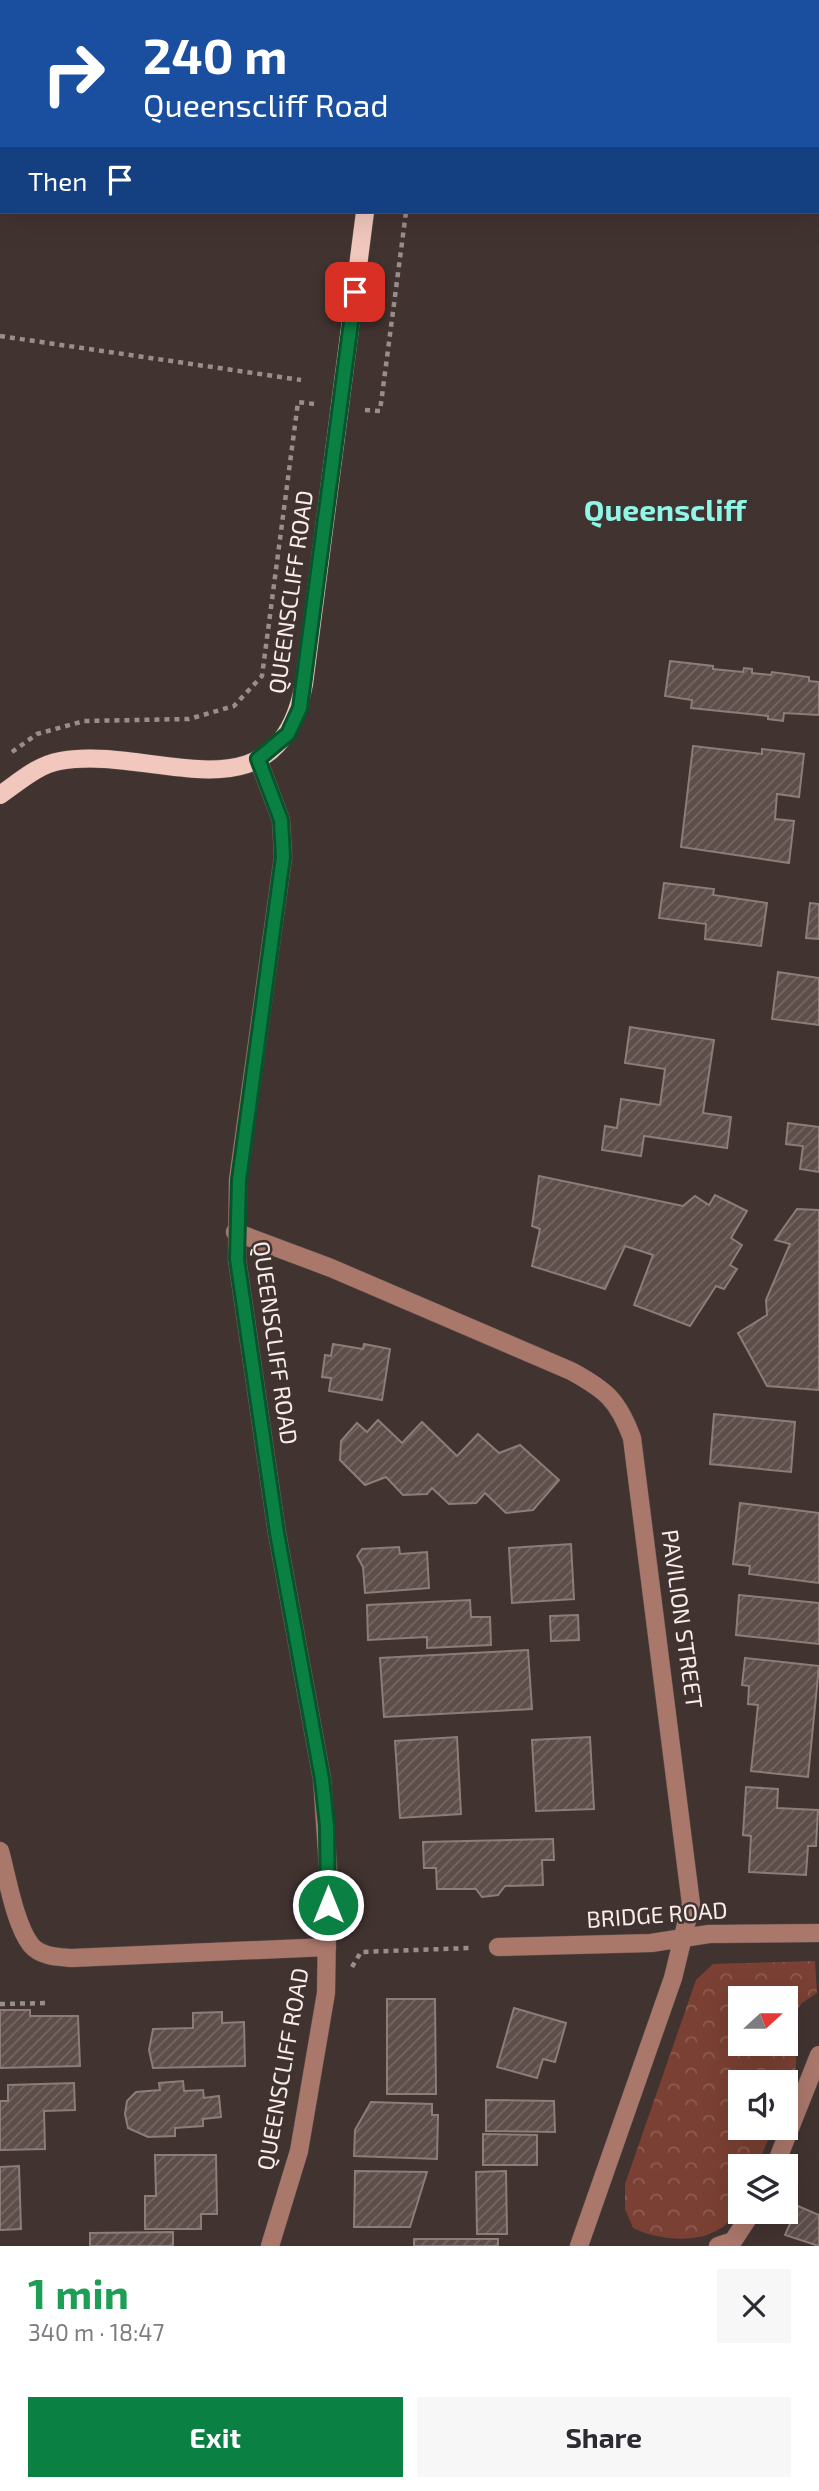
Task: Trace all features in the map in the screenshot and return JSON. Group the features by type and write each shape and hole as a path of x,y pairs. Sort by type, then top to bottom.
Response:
{"main road":[{"name":"QUEENSCLIFF ROAD","path":"258,759 288,734 300,708 365,214"},
{"path":"0,795 46,765 71,759 120,760 206,770 228,768 258,759"}],"street":[{"name":"QUEENSCLIFF ROAD","path":"258,759 281,820 283,857 239,1180 235,1232 277,1533 322,1779 328,1853 326,1993 299,2151 270,2246"},
{"name":"PAVILION STREET","path":"235,1232 331,1268 570,1371 599,1386 622,1411 632,1437 679,1789 691,1903 673,1978 579,2246"},
{"path":"0,1851 21,1923 32,1946 49,1956 72,1958 327,1947"},
{"name":"BRIDGE ROAD","path":"498,1947 651,1943 709,1934 819,1933"},
{"path":"780,2154 819,2055"},
{"path":"718,2246 733,2241 744,2224"}],"path":[{"path":"380,411 406,214"},
{"path":"0,336 301,380"},
{"path":"9,754 37,734 84,721 189,719 234,706 262,676 298,402"},
{"path":"361,1952 470,1948"},
{"path":"0,2004 50,2003"}],"green space":[{"path":"815,1961 817,1993 798,2008 798,1986 728,1986 728,2056 796,2056 795,2070 728,2070 728,2140 768,2140 762,2154 728,2154 728,2222 711,2234 696,2238 679,2239 647,2234 633,2228 625,2209 625,2184 696,1980 713,1964"}],"building":[{"path":"670,661 713,666 713,669 743,672 744,668 752,669 752,673 771,675 772,672 809,677 809,681 819,682 819,715 784,713 783,721 768,719 768,716 691,708 692,700 665,696"},
{"path":"693,746 762,754 762,749 804,754 799,797 777,794 775,819 794,821 789,863 681,847"},
{"path":"664,883 714,889 713,895 767,903 761,946 705,939 706,924 659,918"},
{"path":"810,903 819,904 819,939 806,938"},
{"path":"778,972 819,978 819,1025 772,1019"},
{"path":"630,1027 714,1040 703,1113 731,1117 727,1148 644,1136 641,1156 602,1150 605,1126 617,1128 621,1099 660,1105 665,1069 625,1063"},
{"path":"788,1123 819,1127 819,1172 800,1169 803,1146 786,1144"},
{"path":"539,1176 683,1206 695,1196 709,1205 715,1195 747,1211 731,1238 742,1245 730,1265 737,1269 724,1289 716,1286 690,1326 634,1305 653,1255 625,1246 605,1289 532,1266 540,1229 532,1226"},
{"path":"797,1209 819,1210 819,1390 767,1386 738,1333 767,1315 766,1300 790,1244 775,1240"},
{"path":"333,1344 363,1349 364,1344 390,1349 382,1400 329,1391 331,1378 322,1377 325,1355 331,1356"},
{"path":"714,1414 795,1422 791,1472 710,1464"},
{"path":"378,1420 402,1443 422,1422 457,1456 478,1434 499,1453 520,1445 559,1480 533,1510 506,1513 485,1493 476,1503 449,1504 432,1488 427,1494 403,1495 386,1477 365,1485 340,1460 341,1441 357,1423 367,1432"},
{"path":"740,1503 819,1513 819,1583 749,1574 750,1566 733,1564"},
{"path":"571,1544 574,1599 512,1603 509,1548"},
{"path":"399,1547 400,1554 427,1552 429,1588 365,1593 363,1567 357,1556 362,1549"},
{"path":"739,1595 819,1603 819,1644 736,1635"},
{"path":"470,1600 471,1617 490,1617 491,1645 427,1648 427,1637 368,1640 367,1605"},
{"path":"578,1615 579,1640 551,1641 550,1616"},
{"path":"528,1650 532,1709 384,1717 380,1658"},
{"path":"745,1658 819,1666 808,1777 751,1771 758,1705 748,1704 749,1686 742,1685"},
{"path":"457,1737 461,1814 400,1818 395,1741"},
{"path":"590,1737 594,1809 536,1811 532,1740"},
{"path":"746,1787 778,1789 777,1808 818,1810 816,1846 808,1846 806,1875 749,1872 751,1836 743,1835"},
{"path":"553,1839 554,1860 542,1860 543,1885 505,1886 498,1895 482,1897 476,1889 437,1889 436,1868 424,1868 423,1842"},
{"path":"387,1999 435,1999 436,2094 387,2094"},
{"path":"514,2008 566,2023 555,2062 543,2059 537,2078 497,2067"},
{"path":"0,2010 30,2010 30,2016 78,2016 80,2066 0,2068"},
{"path":"222,2012 222,2023 244,2022 245,2066 153,2068 149,2050 153,2029 193,2028 193,2013"},
{"path":"183,2081 184,2091 203,2090 204,2098 219,2096 221,2117 203,2119 203,2126 175,2128 175,2136 148,2137 128,2128 125,2114 127,2101 136,2092 160,2090 159,2083"},
{"path":"74,2083 75,2110 44,2111 45,2149 0,2150 0,2101 8,2101 8,2085"},
{"path":"486,2100 554,2101 555,2132 486,2131"},
{"path":"371,2102 432,2104 432,2115 438,2115 437,2159 354,2156 355,2130"},
{"path":"483,2134 537,2135 537,2165 483,2165"},
{"path":"155,2155 216,2155 217,2214 201,2214 201,2229 145,2229 145,2196 156,2196"},
{"path":"19,2166 21,2229 0,2230 0,2167"},
{"path":"355,2171 427,2172 410,2227 354,2227"},
{"path":"506,2171 507,2234 477,2234 476,2172"},
{"path":"798,2206 819,2215 819,2246 785,2235 790,2224 798,2224"},
{"path":"173,2232 173,2246 90,2246 90,2233"},
{"path":"414,2239 498,2239 498,2246 414,2246"}],"district":[{"name":"Queenscliff","path":"665,511"}],"route":[{"path":"328,1905 327,1826 322,1779 277,1533 235,1232 239,1180 283,857 281,820 276,800 258,759 276,748 288,734 300,708 355,292"}]}
